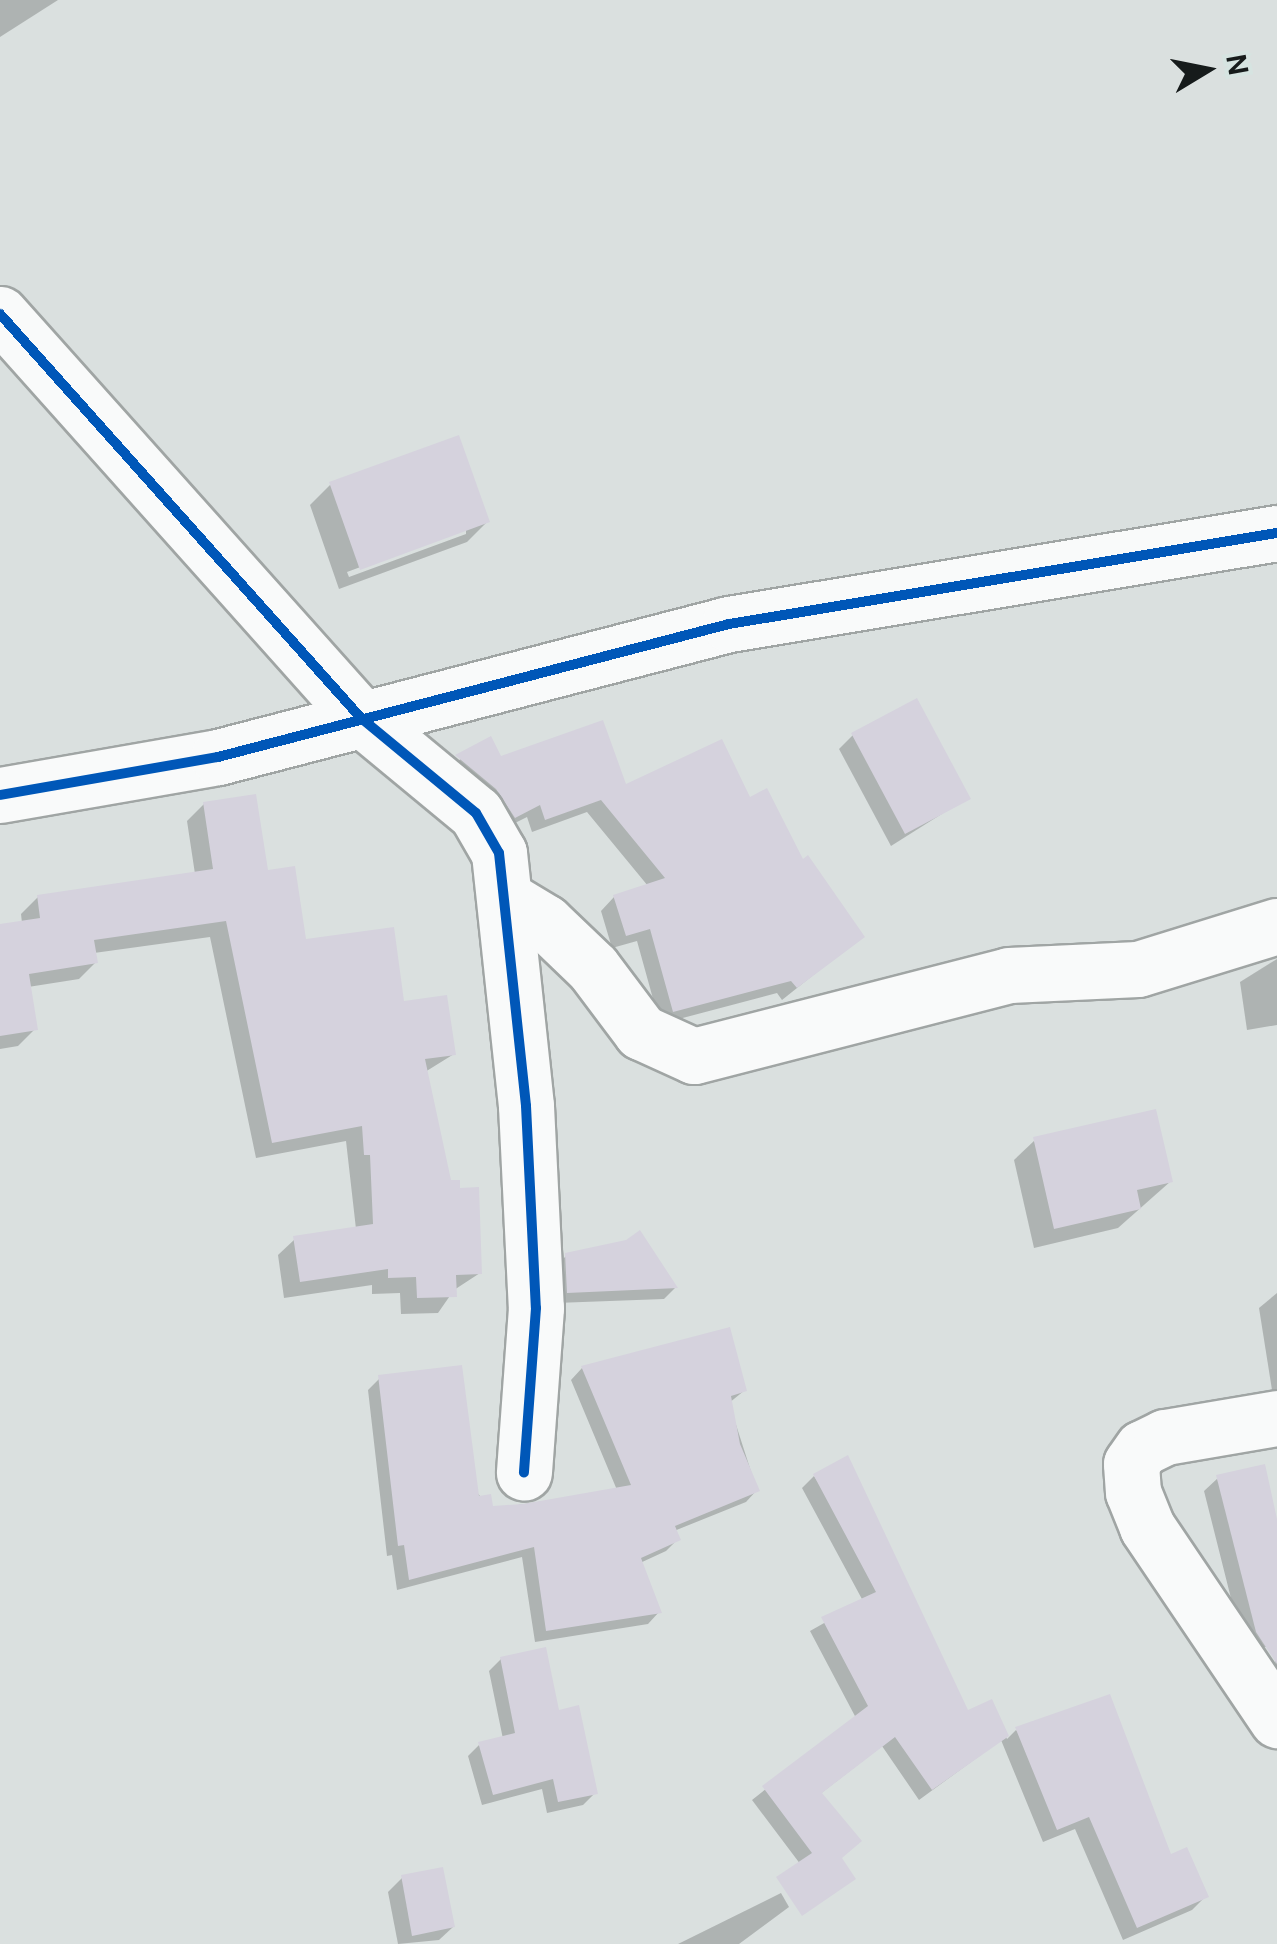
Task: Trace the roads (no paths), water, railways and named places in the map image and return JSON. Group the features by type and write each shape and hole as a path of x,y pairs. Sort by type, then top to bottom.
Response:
{"street":[{"path":"0,314 361,718 476,813 499,853 536,1308 524,1473"},
{"path":"0,795 218,757 729,624 1277,533"},
{"path":"505,898 545,922 594,968 641,1032 694,1056 1009,975 1138,970 1277,926"},
{"path":"1277,1418 1165,1437 1142,1448 1131,1464 1147,1527 1277,1720"}]}
